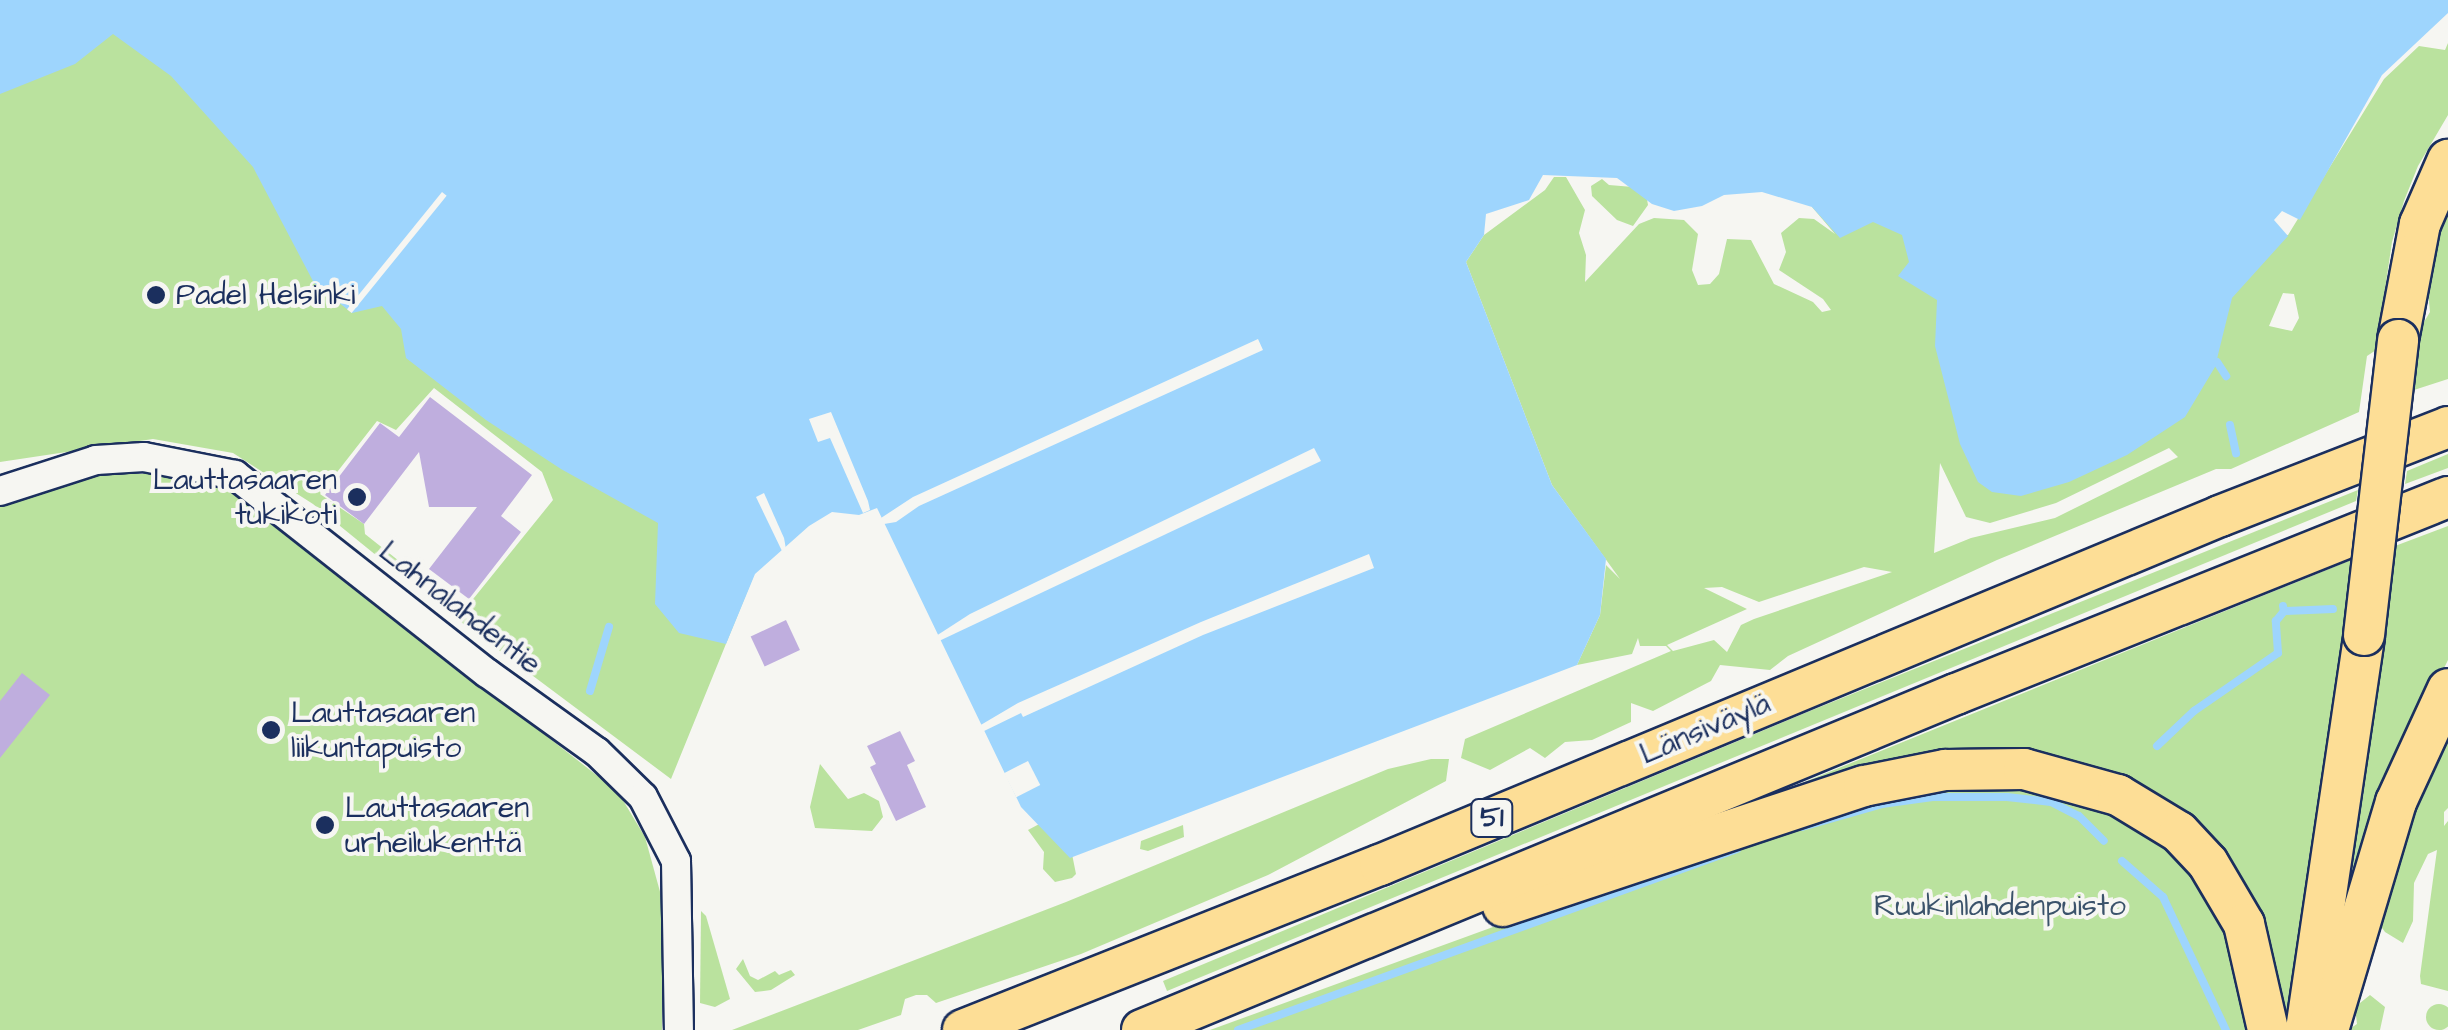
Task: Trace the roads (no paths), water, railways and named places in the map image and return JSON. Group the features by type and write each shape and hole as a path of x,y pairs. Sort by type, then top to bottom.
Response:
{"highway":[{"path":"2306,1030 2364,635 2398,340 2420,224 2448,160"},
{"name":"Länsiväylä","path":"962,1030 1380,865 2167,538 2441,429"},
{"name":"51","path":"1142,1030 1956,694 2448,497"},
{"path":"2328,1030 2396,802 2448,689"},
{"path":"1335,953 1563,889 1864,786 1945,770 2024,769 2118,795 2179,832 2208,863 2244,924 2268,1030"}],"street":[{"name":"Lahnalahdentie","path":"0,491 96,460 144,457 235,475 488,673 597,752 644,797 676,861 679,1030"}],"water":[{"path":"0,0 2448,0 2448,13 2382,75 2300,220 2282,211 2274,220 2288,236 2232,298 2215,367 2185,417 2127,455 2069,482 2021,496 1992,492 1978,482 1960,444 1935,346 1937,300 1898,276 1909,262 1902,235 1873,222 1840,238 1812,207 1762,192 1724,195 1702,206 1674,211 1652,204 1617,178 1543,175 1529,200 1486,214 1484,235 1466,262 1552,485 1606,559 1600,615 1577,665 1070,858 1021,807 877,508 859,515 832,512 809,526 755,574 726,644 679,633 655,604 658,523 561,469 486,420 406,358 401,329 382,306 352,313 314,283 253,167 171,76 113,34 75,64 0,94"}],"waterway":[{"path":"2217,362 2226,376"},
{"path":"2230,425 2236,453"},
{"path":"2283,606 2284,611 2333,609"},
{"path":"2157,746 2194,711 2278,653 2276,621 2284,611"},
{"path":"590,691 609,627"},
{"path":"1802,827 1882,804 1933,797 2007,797 2051,802 2079,816 2104,841"},
{"path":"1238,1030 1737,849"},
{"path":"2122,861 2163,897 2226,1030"}],"place":[{"name":"Padel Helsinki","path":"156,295"},
{"name":"Lauttasaaren tukikoti","path":"357,497"},
{"name":"Lauttasaaren liikuntapuisto","path":"271,730"},
{"name":"Lauttasaaren urheilukenttä","path":"325,825"}],"park label":[{"name":"Ruukinlahdenpuisto","path":"2000,906"}]}
